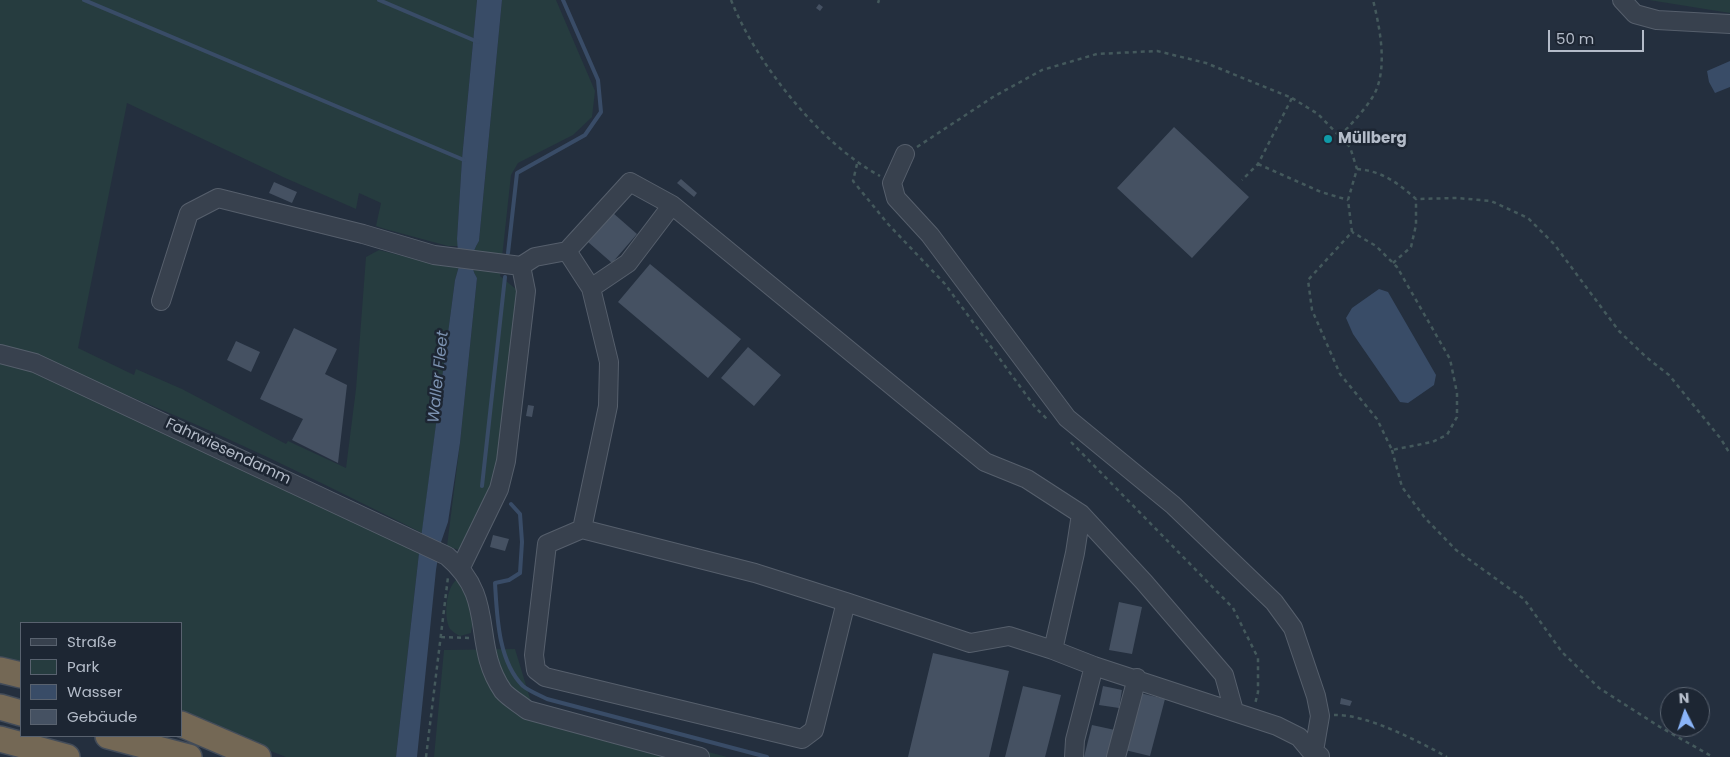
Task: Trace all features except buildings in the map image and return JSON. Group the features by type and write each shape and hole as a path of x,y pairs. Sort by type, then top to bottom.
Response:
{"highway":[{"path":"0,670 20,676"},
{"path":"0,707 20,713"},
{"path":"182,724 258,757"},
{"path":"112,737 189,757"},
{"path":"0,740 67,757"}],"street":[{"path":"1622,0 1635,14 1657,20 1730,24"},
{"path":"905,154 892,183 896,198 930,235 1067,418 1173,505 1274,602 1293,628 1316,696 1320,716 1317,756"},
{"path":"160,301 189,214 218,198 363,234 434,255 521,266 535,257 567,251 630,182 672,205 985,462 1027,479 1081,514 1144,582 1224,676 1234,711"},
{"path":"590,288 628,262 672,205"},
{"path":"567,251 590,288 609,362 608,406 582,529"},
{"path":"521,266 526,291 506,461 498,489 453,561 472,584 480,603 484,636 492,670 504,692 527,710 700,757"},
{"name":"Fahrwiesendamm","path":"0,354 35,363 419,542 453,561"},
{"path":"1053,650 1075,553 1081,514"},
{"path":"846,602 814,730 802,739 545,677 536,670 534,655 547,544 582,529 755,573 846,602 970,643 1009,636 1277,726 1298,737 1317,756"},
{"path":"1074,757 1075,740 1094,666"},
{"path":"1116,757 1137,678"}],"path":[{"path":"731,0 738,20 788,96 857,164 892,183"},
{"path":"1340,136 1374,96 1383,62 1379,26 1373,0"},
{"path":"905,154 940,134 993,97 1042,70 1097,54 1157,50 1206,63 1292,98 1318,114 1350,147 1357,169 1348,200 1352,232 1308,280 1312,310 1340,374 1377,419 1392,450 1402,487 1425,518 1456,550 1524,600 1562,652 1599,688 1660,727 1714,757"},
{"path":"1242,180 1258,164 1292,98"},
{"path":"1258,164 1321,192 1348,200"},
{"path":"1357,169 1372,170 1395,181 1416,199 1457,198 1491,201 1528,218 1554,244 1619,331 1646,357 1669,375 1721,439 1730,454"},
{"path":"1393,263 1411,247 1416,225 1416,199"},
{"path":"1352,232 1376,246 1393,263 1412,292 1450,359 1457,401 1457,416 1447,436 1432,442 1392,450"},
{"path":"426,757 443,608 453,561"},
{"path":"441,637 469,638 484,636"},
{"path":"1320,716 1339,715 1359,719 1403,734 1447,757"}],"green space":[{"path":"0,0 477,0 462,159 457,239 459,246 448,246 376,226 381,203 359,193 356,209 283,177 127,103 78,348 134,375 136,369 182,389 286,444 288,441 346,468 356,389 366,257 379,250 442,266 459,266 455,280 422,533 267,457 162,410 108,388 0,349"},
{"path":"502,0 556,0 595,91 592,117 573,135 518,163 511,175 500,276 517,290 516,339 498,465 487,498 459,550 447,546 477,278 474,273 472,260 474,250 479,241"},
{"path":"1649,0 1730,0 1730,13"},
{"path":"0,360 21,363 419,553 396,757 286,757 182,716 182,622 20,622 20,667 0,662"},
{"path":"459,578 466,583 473,619 471,633 460,636 450,629 446,609 451,587"},
{"path":"515,649 532,705 727,757 434,757 444,650"}],"water":[{"path":"477,0 502,0 479,241 474,250 472,260 474,273 477,278 460,443 448,522 440,545 436,570 417,757 396,757 419,553 455,280 459,266 457,239 462,159"},
{"path":"1730,61 1730,87 1715,93 1709,82 1707,71"},
{"path":"1379,289 1388,292 1436,375 1434,385 1408,403 1400,402 1353,334 1346,318 1352,308"}],"waterway":[{"path":"84,0 464,160"},
{"path":"379,0 478,42"},
{"path":"508,253 517,173 585,135 601,112 598,80 563,0"},
{"path":"482,486 505,277"},
{"path":"511,504 520,514 522,542 520,573 509,580 495,583 500,638 508,664 523,686 547,699 767,757"}],"place":[{"name":"Müllberg","path":"1328,139"}],"water label":[{"name":"Waller Fleet","path":"439,377"}]}
